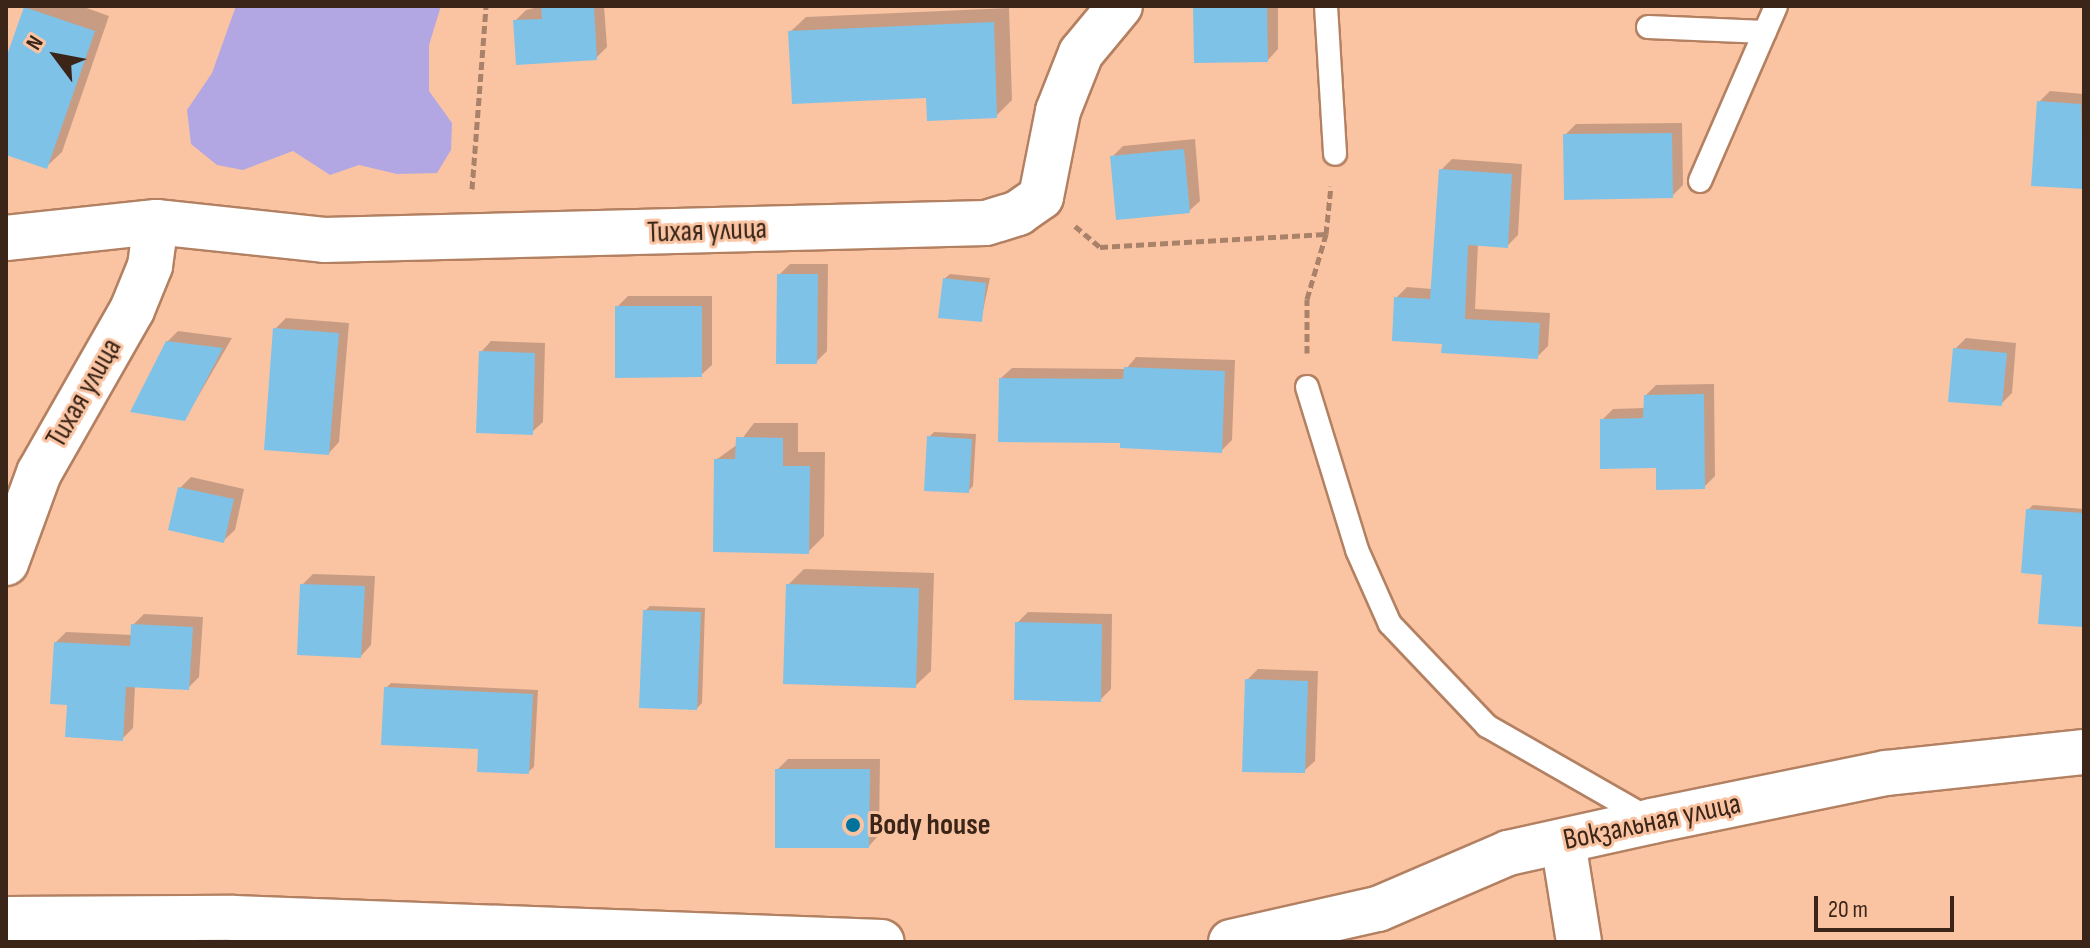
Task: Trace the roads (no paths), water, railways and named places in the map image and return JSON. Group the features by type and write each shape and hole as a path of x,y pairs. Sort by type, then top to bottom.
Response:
{"street":[{"name":"Тихая улица","path":"6,238 156,222 324,240 986,223 1018,213 1041,197 1058,111 1081,53 1120,6"},
{"name":"Тихая улица","path":"6,563 39,473 132,310 150,266 156,222"},
{"name":"Вокзальная улица","path":"1231,942 1378,909 1508,853 1886,773 2084,752"},
{"path":"1563,842 1579,942"},
{"path":"6,919 234,918 882,942"}],"lane":[{"path":"1326,6 1335,154"},
{"path":"1700,181 1776,6"},
{"path":"1648,27 1765,32"},
{"path":"1307,387 1357,550 1390,624 1487,726 1652,821"}],"place":[{"name":"Body house","path":"853,825"}]}
